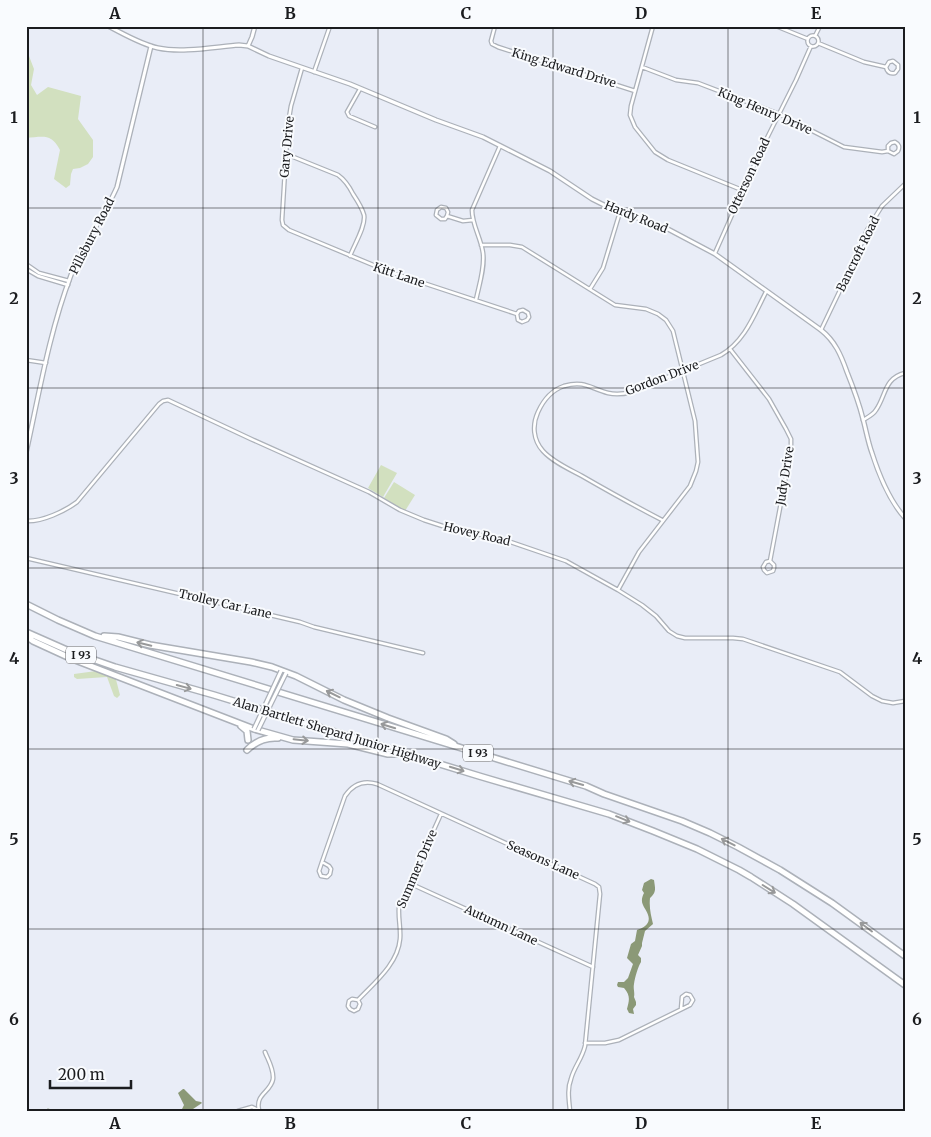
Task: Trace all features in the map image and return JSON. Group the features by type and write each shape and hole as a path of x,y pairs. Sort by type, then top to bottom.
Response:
{"highway":[{"name":"Alan Bartlett Shepard Junior Highway","path":"26,604 95,636 586,786 682,821 710,833 794,878 846,912 905,956"},
{"name":"Alan Bartlett Shepard Junior Highway","path":"26,632 101,662 609,814 696,849 739,870 779,895 905,985"},
{"path":"26,636 70,658 236,723 286,738"},
{"path":"95,636 118,637 150,645 251,662 284,672 352,703 446,739 458,747"},
{"path":"236,723 246,732 248,740"},
{"path":"247,750 262,740 286,738 348,744 388,754 407,754"}],"street":[{"path":"108,26 116,28 151,46 170,49 248,46 252,38 254,26"},
{"path":"314,72 330,26"},
{"name":"King Edward Drive","path":"494,26 491,38 492,44 635,91"},
{"path":"653,26 630,112 632,121 655,152 668,160 742,190"},
{"path":"776,26 808,39"},
{"path":"808,39 811,36 815,36 820,26"},
{"path":"815,36 818,39 818,43"},
{"path":"808,39 808,43 811,46 815,46 818,43"},
{"path":"818,43 864,62 886,67"},
{"name":"Pillsbury Road","path":"26,454 57,316 77,263 117,187 151,46"},
{"name":"Hardy Road","path":"248,46 269,56 360,89 474,134 550,171 592,198 620,212 666,228 715,254 821,330 832,341 839,352 854,390 872,454 881,478 899,511 905,518"},
{"name":"Otterson Road","path":"715,254 742,190 800,74 811,46"},
{"path":"893,61 898,65 895,73 890,73 886,67 889,62 893,61"},
{"name":"King Henry Drive","path":"642,67 676,80 698,83 779,114 844,147 880,152 888,151 892,154 897,153 898,144 890,143 888,151"},
{"name":"Gary Drive","path":"285,228 282,220 291,106 302,68"},
{"path":"360,89 347,114 375,127"},
{"path":"476,300 483,253 473,220 473,207 500,146"},
{"path":"286,154 338,176 349,186 364,216 362,227 350,256"},
{"name":"Bancroft Road","path":"821,330 867,230 882,206 905,184"},
{"path":"448,216 446,208 441,207 437,210 436,214 439,218 444,219 448,216 463,221 473,220"},
{"path":"590,289 603,268 620,212"},
{"name":"Kitt Lane","path":"285,228 390,272 517,314"},
{"path":"481,245 522,247 615,305 652,311 662,316 673,331 695,421 697,467 692,481 639,552 618,590"},
{"path":"26,264 39,272 69,283"},
{"path":"26,269 35,275 69,283"},
{"name":"Gordon Drive","path":"663,521 546,455 538,445 534,427 539,409 550,394 561,387 583,384 606,393 622,394 637,390 713,358 730,349 743,335 766,292"},
{"name":"Kitt Lane","path":"523,310 528,313 529,317 526,322 522,322 517,318 517,314 523,310"},
{"name":"Judy Drive","path":"730,349 769,399 790,439 789,460 770,561"},
{"path":"26,360 46,363"},
{"path":"863,420 877,410 886,387 892,379 905,373"},
{"name":"Hovey Road","path":"26,521 35,521 77,502 159,404 168,400 369,492 400,510 424,520 464,532 500,538 540,551 573,565 618,590 652,612 669,631 677,636 743,639 840,672 882,702 905,701"},
{"name":"Trolley Car Lane","path":"26,558 278,616 314,627 423,653"},
{"name":"Judy Drive","path":"770,561 774,568 767,573 763,569 763,565 770,561"},
{"path":"256,729 284,672"},
{"name":"Seasons Lane","path":"322,862 330,868 331,873 328,877 320,874 319,870 345,796 350,789 366,782 375,784 595,884 599,888 600,894 585,1043 582,1058 570,1081 568,1094 570,1111"},
{"name":"Summer Drive","path":"358,1000 390,965 398,951 400,939 399,907 441,814"},
{"name":"Autumn Lane","path":"409,883 593,968"},
{"path":"585,1043 605,1043 619,1040 681,1009 692,1003 693,998 690,995 686,994 682,997 681,1009"},
{"name":"Summer Drive","path":"352,999 358,1000 360,1003 359,1008 350,1010 348,1006 349,1001 352,999"},
{"path":"238,1111 258,1101 273,1078 265,1052"},
{"path":"258,1101 259,1111"},
{"path":"249,1107 259,1111"}],"shaded area":[{"path":"26,55 29,56 34,69 31,85 37,95 48,87 81,96 78,119 93,140 93,157 88,164 73,169 70,185 66,188 54,179 60,150 57,145 50,138 46,137 26,138"},
{"path":"381,465 397,473 383,497 368,488"},
{"path":"394,482 415,495 405,511 384,498"},
{"path":"111,669 114,672 120,695 117,698 114,696 107,677 77,679 74,677 74,674"},
{"path":"651,879 654,880 655,888 655,892 650,898 653,924 645,931 638,955 641,958 641,962 634,986 636,1005 633,1009 634,1014 629,1013 627,1009 628,994 624,988 617,985 618,982 624,982 628,978 633,964 627,958 631,944 635,941 637,930 645,926 648,921 648,916 642,902 644,893 642,890 644,883"},
{"path":"183,1089 196,1101 202,1103 190,1111 181,1111 184,1105 178,1093"}],"waterway":[{"path":"42,1111 48,1109 55,1111"}]}
